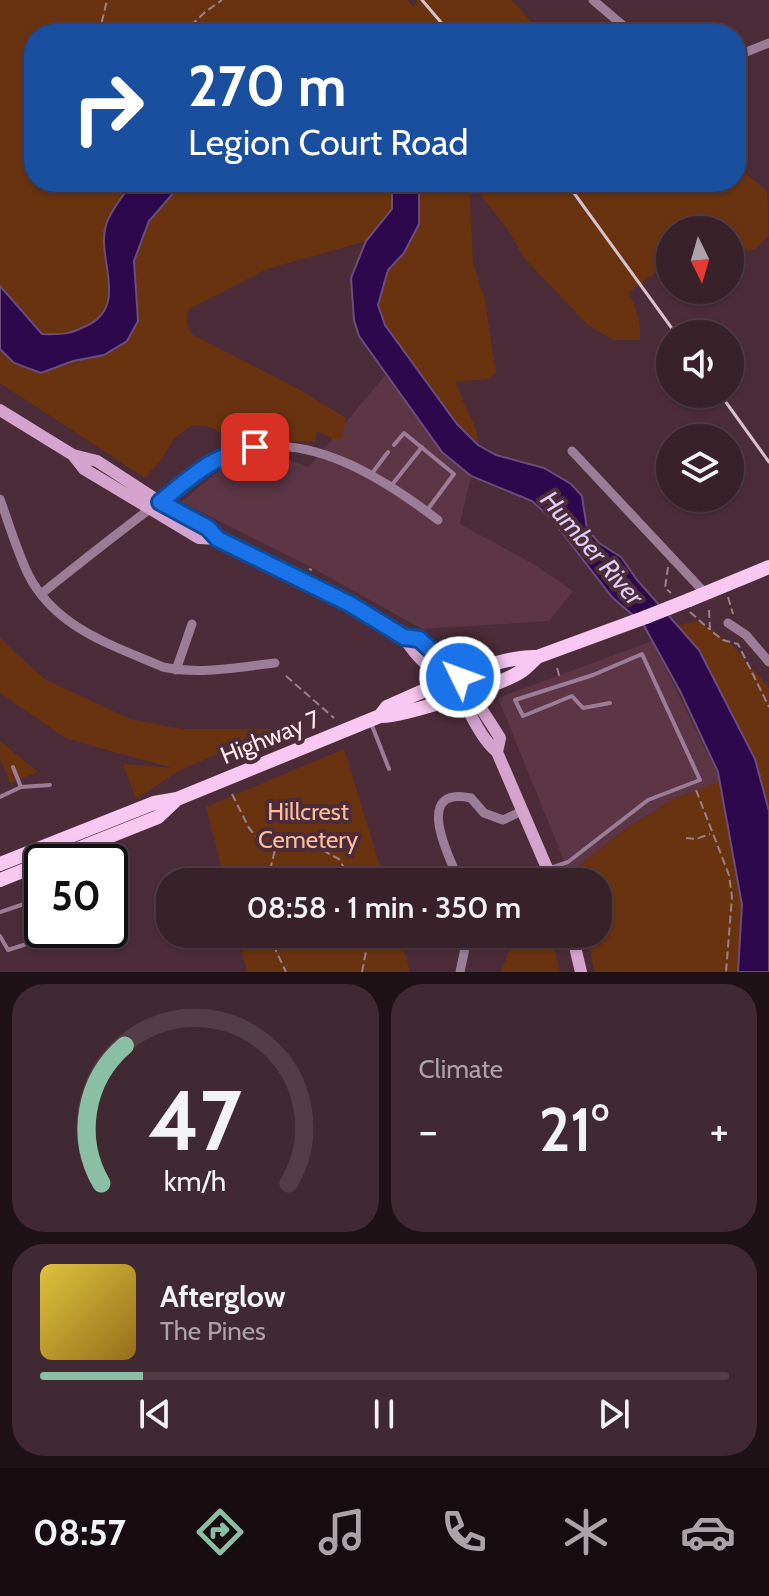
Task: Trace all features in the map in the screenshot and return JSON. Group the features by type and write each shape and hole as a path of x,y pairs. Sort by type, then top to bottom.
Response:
{"main road":[{"path":"0,410 73,455 84,469 208,528 218,539 350,604 404,637 419,639 465,694 486,743 497,752 548,868"},
{"name":"Highway 7","path":"375,718 387,707 453,680 519,656 537,657 615,630 769,567"},
{"name":"Highway 7","path":"0,864 154,803 177,799 375,718 393,717 465,694 522,672 537,657"},
{"name":"Highway 7","path":"89,844 158,817 177,799"},
{"name":"Highway 7","path":"0,880 24,870"},
{"path":"575,948 581,972"}],"street":[{"path":"593,0 621,24"},
{"path":"746,52 769,43"},
{"path":"41,594 201,468 231,453 255,447 290,447 342,461 438,520"},
{"path":"572,451 705,593"},
{"path":"0,499 29,575 59,615 84,633 176,670 197,671 275,663"},
{"path":"176,670 192,624"},
{"path":"731,624 746,635 769,662"},
{"path":"454,868 439,829 437,813 442,803 451,797 471,798 484,813 503,820 522,811"},
{"path":"460,972 465,948"}],"lane":[{"path":"394,445 404,433 454,474 426,511"},
{"path":"390,488 422,447"},
{"path":"370,476 388,452"},
{"path":"551,868 568,862 648,800 700,780 642,654 593,675 515,700 523,716 572,696 583,708 610,703"},
{"path":"375,718 389,769"},
{"path":"13,767 21,787"},
{"path":"0,797 21,787 50,785"},
{"path":"0,912 24,904"},
{"path":"0,936 8,950 24,945"}],"path":[{"path":"101,24 107,0"},
{"path":"192,24 222,0"},
{"path":"727,596 731,624"},
{"path":"709,610 710,630 723,640 738,644 769,707"},
{"path":"557,668 562,683"},
{"path":"286,676 334,718"},
{"path":"696,790 711,834 724,857 731,886 726,972"},
{"path":"232,794 249,828 262,844 318,848 339,859 344,868"},
{"path":"686,838 696,839 711,834"},
{"path":"270,868 276,845"},
{"path":"275,948 286,972"},
{"path":"362,972 367,948"}],"shaded area":[{"path":"386,374 442,452 471,476 460,524 535,565 573,591 549,621 422,629 307,565 181,502 232,460 270,453 309,467"},
{"path":"652,641 721,781 674,799 630,826 575,868 567,868 498,698"}],"green space":[{"path":"0,0 407,0 414,7 417,0 512,0 533,24 24,24 24,192 126,192 106,225 107,304 101,315 90,324 72,332 42,334 0,286"},
{"path":"746,173 767,191 769,235 755,249 744,250 744,216 656,216 656,272 628,293 638,315 640,340 614,340 589,326 524,258 509,231 478,192 746,192"},
{"path":"174,192 392,192 392,209 366,241 267,269 188,312 188,326 193,335 300,390 346,418 342,438 336,440 317,431 315,442 235,439 207,426 192,425 174,438 145,478 0,383 0,349 14,363 41,373 73,361 104,355 138,321 134,261 149,221"},
{"path":"419,192 469,192 473,263 485,300 496,373 489,379 456,382 476,430 478,445 457,425 407,356 385,325 378,306 388,269 404,253 419,224"},
{"path":"700,621 732,645 769,688 769,811 755,759 699,650 677,625"},
{"path":"0,638 44,679 130,719 182,729 277,729 180,770 136,799 123,764 172,768 65,738 6,697 0,692"},
{"path":"0,741 38,772 10,783 0,758"},
{"name":"Hillcrest Cemetery","path":"344,749 381,868 221,868 206,807"},
{"path":"721,781 742,905 738,972 594,972 590,948 612,948 612,868 575,868 630,826 674,799"},
{"path":"241,948 404,948 410,972 247,972"},
{"path":"511,948 554,948 560,972 500,972"}],"water":[{"path":"126,192 174,192 149,221 134,261 138,321 127,341 104,355 73,361 41,373 14,363 0,349 0,286 42,334 67,333 90,324 101,315 107,304 109,292 104,238 114,208"},
{"name":"Humber River","path":"392,192 419,192 419,224 404,253 388,270 378,305 385,325 457,424 478,445 496,455 544,468 571,484 582,496 587,529 599,543 621,557 637,580 699,650 755,759 769,811 769,972 738,972 742,905 718,772 680,691 643,624 612,597 550,517 532,501 471,476 442,452 359,336 354,320 351,278 366,241 392,209"}],"railway":[{"path":"422,0 442,24"},
{"path":"573,192 666,320"},
{"path":"730,408 769,462"}],"route":[{"path":"255,447 231,453 201,468 160,502 208,528 218,539 350,604 404,637 419,639 460,677"}]}
